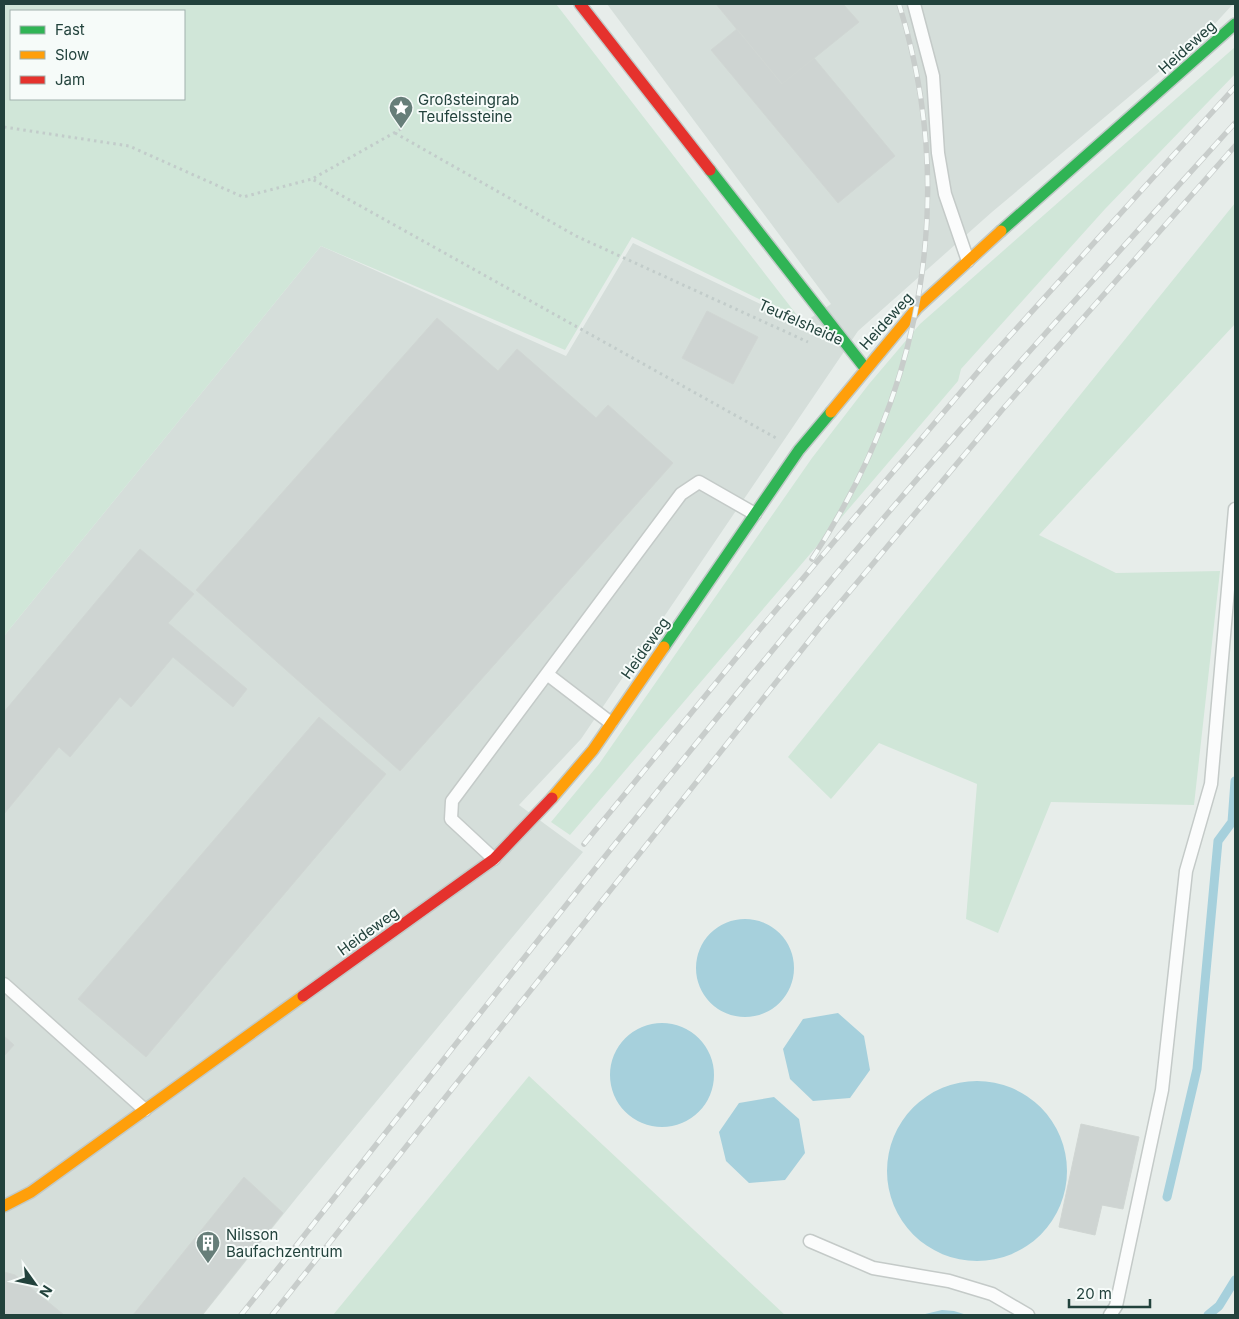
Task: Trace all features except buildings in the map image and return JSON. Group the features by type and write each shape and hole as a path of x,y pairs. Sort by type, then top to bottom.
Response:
{"street":[{"name":"Teufelsheide","path":"580,4 865,368"},
{"name":"Heideweg","path":"4,1206 31,1192 494,859 550,801 592,750 798,450 917,308 1235,24"}],"lane":[{"path":"914,4 933,76 938,153 944,194 968,261"},
{"path":"494,859 451,819 452,801 681,494 699,482 755,514"},
{"path":"1110,1315 1116,1306 1162,1090 1186,871 1211,784 1235,509"},
{"path":"547,674 611,723"},
{"path":"4,984 145,1110"},
{"path":"810,1241 873,1268 949,1280 992,1294 1028,1315"}],"path":[{"path":"4,127 129,146 243,197 312,179 401,129"},
{"name":"Teufelsheide","path":"394,133 576,236 810,343"},
{"path":"312,179 798,450"}],"shaded area":[{"path":"607,4 1233,4 1212,27 992,212 858,331 581,739 519,805 583,852 298,1196 203,1315 4,1315 4,636 321,246 566,356 633,243 802,324 831,304"}],"green space":[{"path":"4,4 556,4 800,319 632,237 565,350 321,246 4,636"},
{"path":"1235,47 1235,74 1105,209 961,369 958,381 570,835 551,822 599,764 812,458 869,384 920,324"},
{"path":"1235,203 1235,324 1039,535 1116,573 1220,571 1194,805 1051,802 998,933 966,919 977,784 879,743 831,799 788,757"},
{"path":"529,1076 785,1315 333,1315"}],"water":[{"path":"745,919 764,923 780,933 790,949 794,968 790,987 780,1003 764,1013 745,1017 726,1013 710,1003 700,987 696,968 700,949 710,933 726,923"},
{"path":"838,1013 864,1036 870,1070 850,1098 813,1101 790,1079 783,1049 803,1019"},
{"path":"662,1023 682,1027 699,1038 710,1055 714,1075 710,1095 699,1112 682,1123 662,1127 642,1123 625,1112 614,1095 610,1075 614,1055 625,1038 642,1027"},
{"path":"977,1081 1011,1088 1034,1102 1046,1114 1056,1129 1063,1145 1067,1171 1060,1205 1046,1228 1034,1240 1019,1250 1003,1257 977,1261 943,1254 920,1240 908,1228 898,1213 891,1197 887,1171 894,1137 908,1114 920,1102 935,1092 951,1085"},
{"path":"774,1097 799,1119 805,1153 785,1180 749,1183 726,1161 719,1132 739,1103"},
{"path":"942,1310 954,1311 967,1315 921,1315"}],"waterway":[{"path":"1167,1197 1197,1069 1218,841 1232,822 1235,781"},
{"path":"1208,1315 1219,1306 1235,1280"}],"railway":[{"path":"812,559 850,495 880,429 904,361 919,291 927,220 926,148 917,76 899,4"},
{"path":"584,844 760,629 988,360 1235,87"},
{"path":"241,1315 769,654 894,505 1235,123"},
{"path":"272,1315 824,622 1002,410 1235,146"}],"traffic: fast":[{"path":"1001,231 1235,24"},
{"path":"710,170 865,368"},
{"path":"664,647 799,450 831,412"}],"traffic: slow":[{"path":"831,412 917,308 1001,231"},
{"path":"552,798 593,750 664,647"},
{"path":"4,1206 31,1192 303,996"}],"traffic: jam":[{"path":"580,4 710,170"},
{"path":"303,996 494,859 552,798"}],"place":[{"name":"Großsteingrab Teufelssteine","path":"401,129"},
{"name":"Nilsson Baufachzentrum","path":"208,1264"}]}
